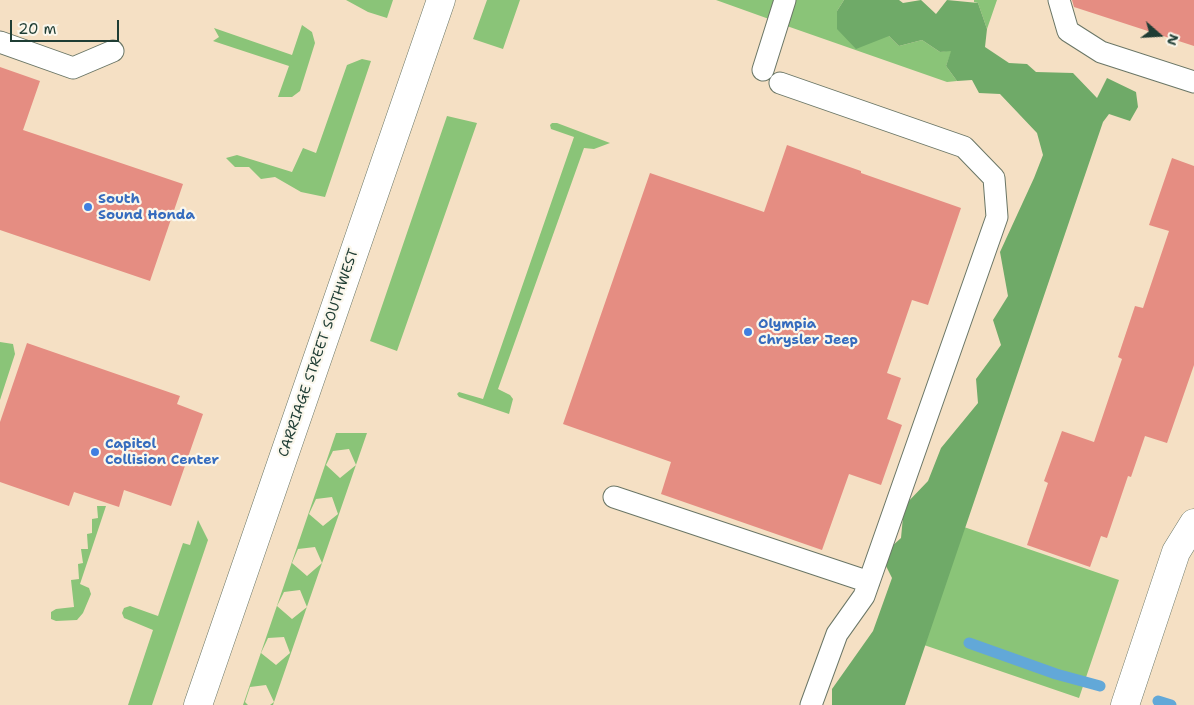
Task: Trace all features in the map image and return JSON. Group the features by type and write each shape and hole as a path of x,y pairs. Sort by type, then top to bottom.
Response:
{"street":[{"name":"CARRIAGE STREET SOUTHWEST","path":"198,705 442,0"},
{"path":"1125,705 1176,552 1194,524"}],"lane":[{"path":"763,70 784,0"},
{"path":"1059,0 1068,31 1101,52 1194,82"},
{"path":"0,42 73,68 113,51"},
{"path":"780,83 964,147 994,178 997,217 864,596 837,634 810,705"},
{"path":"614,497 868,582"}],"green space":[{"path":"346,0 393,0 387,18 368,12"},
{"path":"487,0 520,0 503,49 473,39"},
{"path":"716,0 775,0 769,19"},
{"path":"792,0 844,0 837,11 889,36 899,46 922,40 940,52 952,50 946,66 957,81 947,82 784,25"},
{"path":"844,0 899,0 903,3 921,0 936,14 947,0 978,3 987,29 985,47 1009,63 1027,64 1036,72 1073,73 1097,98 1107,78 1136,92 1138,107 1130,121 1109,114 1103,122 905,705 832,705 832,689 873,631 892,578 881,556 901,538 904,506 928,481 941,448 978,403 976,379 1001,345 993,320 1008,296 1000,252 1043,155 1037,133 1000,94 979,93 972,80 957,81 946,66 951,51 940,52 922,40 899,46 889,36 856,49 837,29 837,11"},
{"path":"974,0 997,0 987,29 978,3 974,2"},
{"path":"302,25 312,32 315,43 300,91 292,97 278,97 289,66 213,41 219,37 214,28 292,55"},
{"path":"362,59 371,61 325,197 301,192 275,177 261,179 249,167 235,167 226,158 237,155 292,172 303,148 316,153 347,65"},
{"path":"447,116 477,123 397,351 370,341"},
{"path":"557,123 610,143 594,149 584,148 498,389 510,395 513,399 509,414 459,397 457,394 459,392 483,399 574,137 551,129 550,125"},
{"path":"0,342 13,344 15,354 0,400"},
{"path":"336,433 367,433 356,465 307,607 273,705 270,705 274,702 266,685 250,687 245,702 248,705 243,705","holes":["349,449 356,465 340,478 326,465 333,451","332,497 338,514 323,526 309,514 316,499","315,547 322,563 307,576 292,563 298,549","300,590 307,607 292,619 277,606 284,592","284,637 290,653 276,665 261,653 268,638"]},
{"path":"97,506 106,506 80,584 89,588 91,594 83,613 77,620 56,621 51,619 51,612 56,609 74,607 71,580 79,579 78,564 83,563 81,549 88,549 87,534 92,533 92,519 98,518"},
{"path":"198,520 208,540 152,705 128,705 153,630 124,618 122,613 124,608 130,606 158,616 183,543 190,545"},
{"path":"964,527 1119,580 1079,698 924,645"}],"building":[{"path":"1072,0 1194,0 1194,46 1074,7"},
{"name":"South Sound Honda","path":"0,67 40,81 23,130 183,184 150,281 0,230"},
{"name":"Olympia Chrysler Jeep","path":"787,145 961,208 928,305 912,300 887,373 901,378 887,419 902,425 881,485 849,474 822,550 661,494 671,462 563,424 650,173 764,212"},
{"path":"1172,158 1194,166 1194,365 1167,443 1145,436 1131,477 1128,476 1107,538 1101,536 1090,567 1027,545 1048,483 1044,481 1062,431 1094,442 1122,359 1118,357 1135,306 1143,308 1169,231 1149,225"},
{"name":"Capitol Collision Center","path":"27,343 180,396 177,404 203,414 171,506 124,490 119,507 74,492 69,506 0,482 0,422"}],"waterway":[{"path":"969,643 1056,674 1100,686"},
{"path":"1158,701 1171,705"}],"place":[{"name":"South Sound Honda","path":"88,207"},
{"name":"Olympia Chrysler Jeep","path":"748,332"},
{"name":"Capitol Collision Center","path":"95,452"}]}
